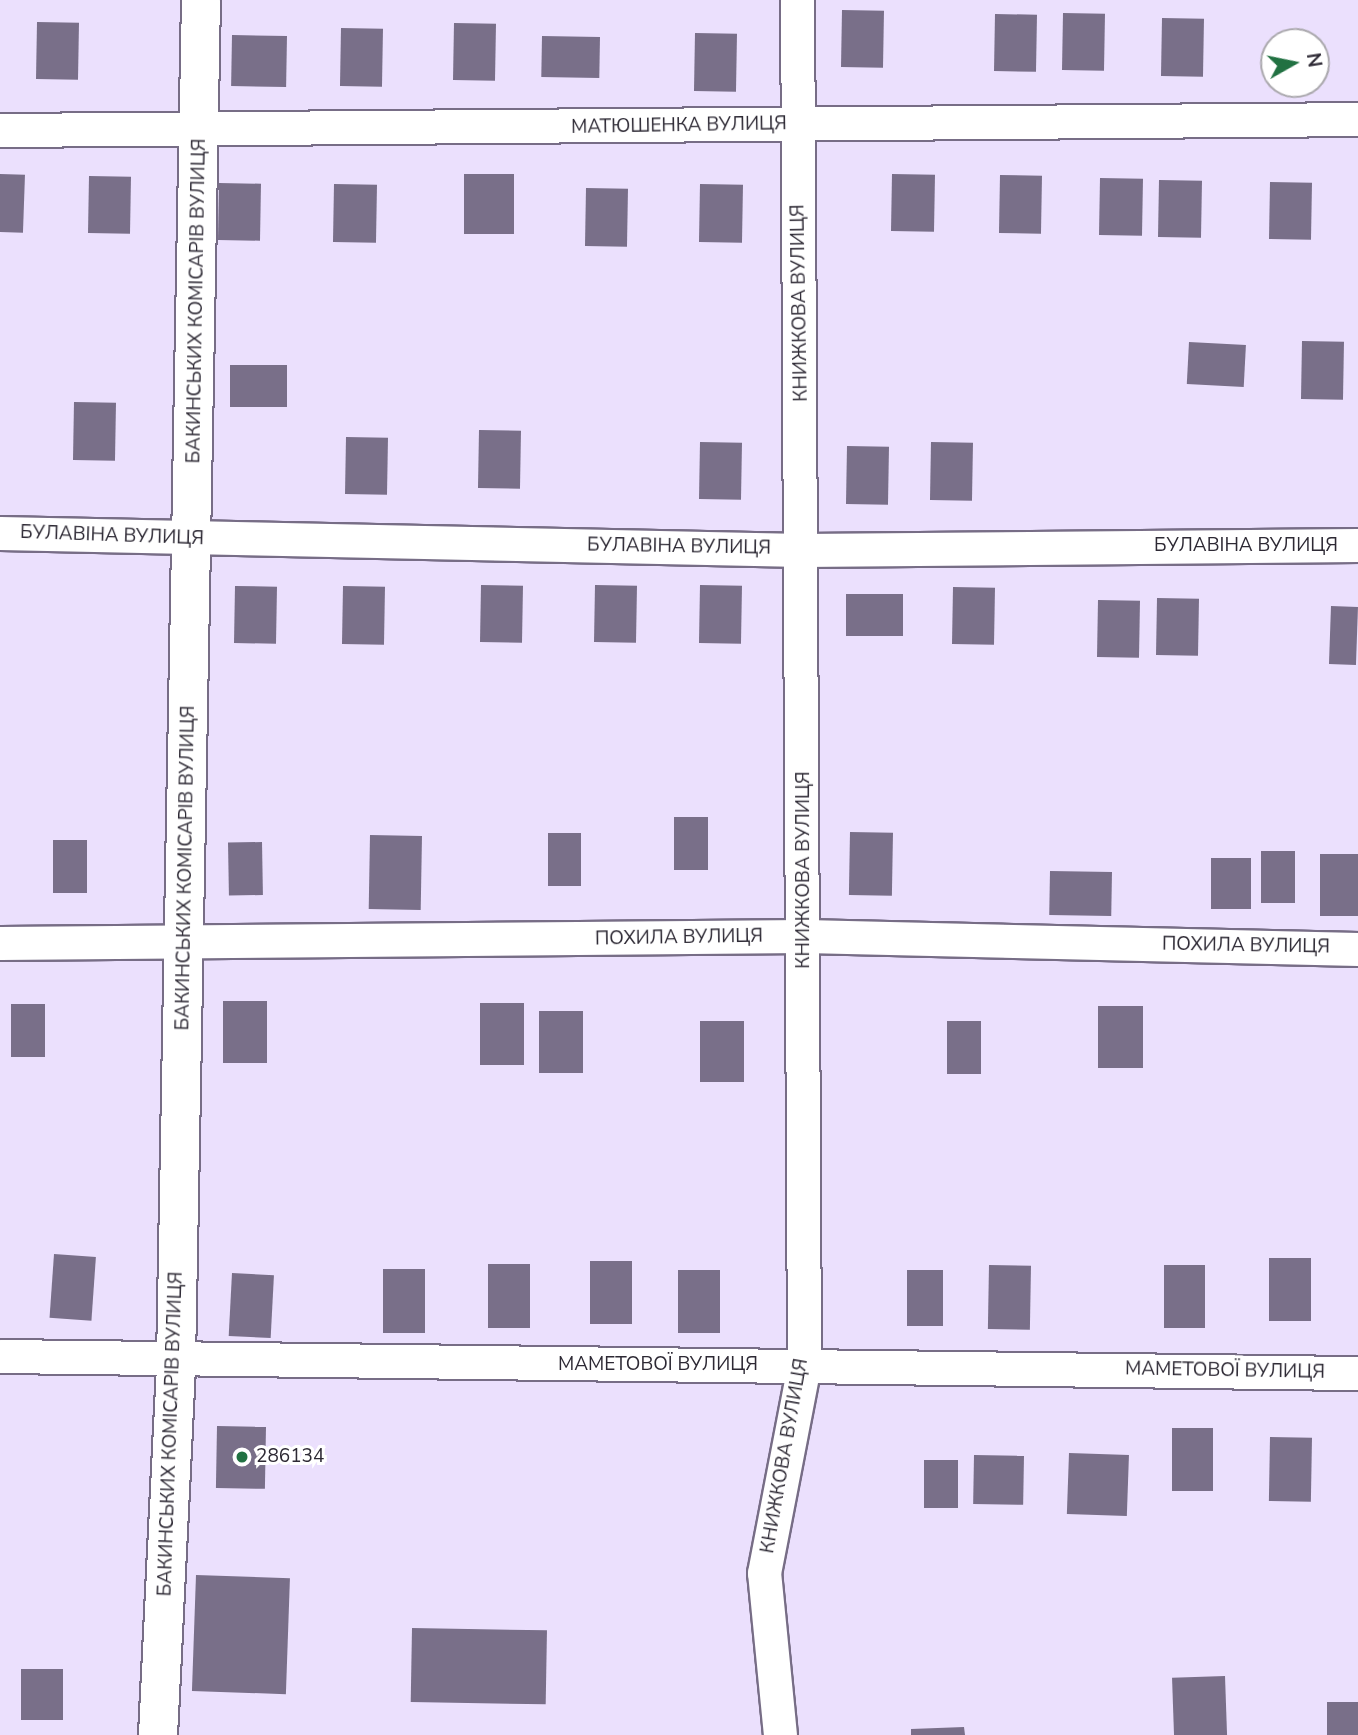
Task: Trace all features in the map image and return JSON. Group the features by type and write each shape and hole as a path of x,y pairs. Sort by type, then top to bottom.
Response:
{"street":[{"name":"БАКИНСЬКИХ КОМІСАРІВ ВУЛИЦЯ","path":"158,1735 176,1362 201,0"},
{"name":"КНИЖКОВА ВУЛИЦЯ","path":"780,1735 764,1573 804,1365 805,936 797,0"},
{"name":"МАТЮШЕНКА ВУЛИЦЯ","path":"0,130 200,133 1358,119"},
{"name":"БУЛАВІНА ВУЛИЦЯ","path":"0,533 802,550 1358,545"},
{"name":"ПОХИЛА ВУЛИЦЯ","path":"0,943 184,946 805,936 1358,948"},
{"name":"МАМЕТОВОЇ ВУЛИЦЯ","path":"0,1356 176,1362 804,1365 1358,1373"}],"building":[{"path":"842,10 884,11 883,68 841,67"},
{"path":"1063,13 1105,14 1104,71 1062,70"},
{"path":"995,14 1037,15 1036,72 994,71"},
{"path":"1162,18 1204,19 1203,77 1161,76"},
{"path":"37,22 79,23 78,80 36,79"},
{"path":"454,23 496,24 495,81 453,80"},
{"path":"341,28 383,29 382,87 340,86"},
{"path":"695,33 737,34 736,92 694,91"},
{"path":"232,35 287,36 286,87 231,86"},
{"path":"542,36 600,37 599,78 541,77"},
{"path":"0,174 25,175 23,233 0,232"},
{"path":"464,174 514,174 514,234 464,234"},
{"path":"892,174 935,175 934,232 891,231"},
{"path":"1000,175 1042,176 1041,234 999,233"},
{"path":"89,176 131,177 130,234 88,233"},
{"path":"1100,178 1143,179 1142,236 1099,235"},
{"path":"1159,180 1202,181 1201,238 1158,237"},
{"path":"1270,182 1312,183 1311,240 1269,239"},
{"path":"219,183 261,184 260,241 218,240"},
{"path":"334,184 377,185 376,243 333,242"},
{"path":"700,184 743,185 742,243 699,242"},
{"path":"586,188 628,189 627,247 585,246"},
{"path":"1302,341 1344,342 1343,400 1301,399"},
{"path":"1189,342 1246,345 1244,387 1187,384"},
{"path":"230,365 287,365 287,407 230,407"},
{"path":"74,402 116,403 115,461 73,460"},
{"path":"479,430 521,431 520,489 478,488"},
{"path":"346,437 388,438 387,495 345,494"},
{"path":"700,442 742,443 741,500 699,499"},
{"path":"931,442 973,443 972,501 930,500"},
{"path":"847,446 889,447 888,505 846,504"},
{"path":"481,585 523,586 522,643 480,642"},
{"path":"595,585 637,586 636,643 594,642"},
{"path":"700,585 742,586 741,644 699,643"},
{"path":"235,586 277,587 276,644 234,643"},
{"path":"343,586 385,587 384,645 342,644"},
{"path":"953,587 995,588 994,645 952,644"},
{"path":"846,594 903,594 903,636 846,636"},
{"path":"1157,598 1199,599 1198,656 1156,655"},
{"path":"1098,600 1140,601 1139,658 1097,657"},
{"path":"1331,606 1358,607 1356,665 1329,664"},
{"path":"674,817 708,817 708,870 674,870"},
{"path":"850,832 893,833 892,896 849,895"},
{"path":"548,833 581,833 581,886 548,886"},
{"path":"370,835 422,836 421,910 369,909"},
{"path":"53,840 87,840 87,893 53,893"},
{"path":"262,842 263,895 229,896 228,843"},
{"path":"1261,851 1295,851 1295,903 1261,903"},
{"path":"1320,854 1358,854 1358,916 1320,916"},
{"path":"1211,858 1251,858 1251,909 1211,909"},
{"path":"1050,871 1112,872 1111,916 1049,915"},
{"path":"223,1001 267,1001 267,1063 223,1063"},
{"path":"480,1003 524,1003 524,1065 480,1065"},
{"path":"11,1004 45,1004 45,1057 11,1057"},
{"path":"1098,1006 1143,1006 1143,1068 1098,1068"},
{"path":"539,1011 583,1011 583,1073 539,1073"},
{"path":"700,1021 744,1021 744,1082 700,1082"},
{"path":"947,1021 981,1021 981,1074 947,1074"},
{"path":"54,1254 96,1257 91,1321 50,1318"},
{"path":"1269,1258 1311,1258 1311,1321 1269,1321"},
{"path":"590,1261 632,1261 632,1324 590,1324"},
{"path":"488,1264 530,1264 530,1328 488,1328"},
{"path":"989,1265 1031,1266 1030,1330 988,1329"},
{"path":"1164,1265 1205,1265 1205,1328 1164,1328"},
{"path":"383,1269 425,1269 425,1333 383,1333"},
{"path":"678,1270 720,1270 720,1333 678,1333"},
{"path":"907,1270 943,1270 943,1326 907,1326"},
{"path":"232,1273 274,1275 271,1338 229,1336"},
{"path":"217,1426 266,1427 265,1489 216,1488"},
{"path":"1172,1428 1213,1428 1213,1491 1172,1491"},
{"path":"1270,1437 1312,1438 1311,1502 1269,1501"},
{"path":"1069,1453 1129,1455 1127,1516 1067,1514"},
{"path":"974,1455 1024,1456 1023,1505 973,1504"},
{"path":"924,1460 958,1460 958,1508 924,1508"},
{"path":"196,1575 290,1578 286,1694 192,1691"},
{"path":"412,1628 547,1630 546,1704 411,1702"},
{"path":"21,1669 63,1669 63,1720 21,1720"},
{"path":"1225,1676 1227,1735 1174,1735 1172,1678"},
{"path":"1327,1702 1358,1702 1358,1735 1327,1735"},
{"path":"964,1727 965,1735 911,1735 911,1729"}],"place":[{"name":"286134","path":"242,1457"}]}
